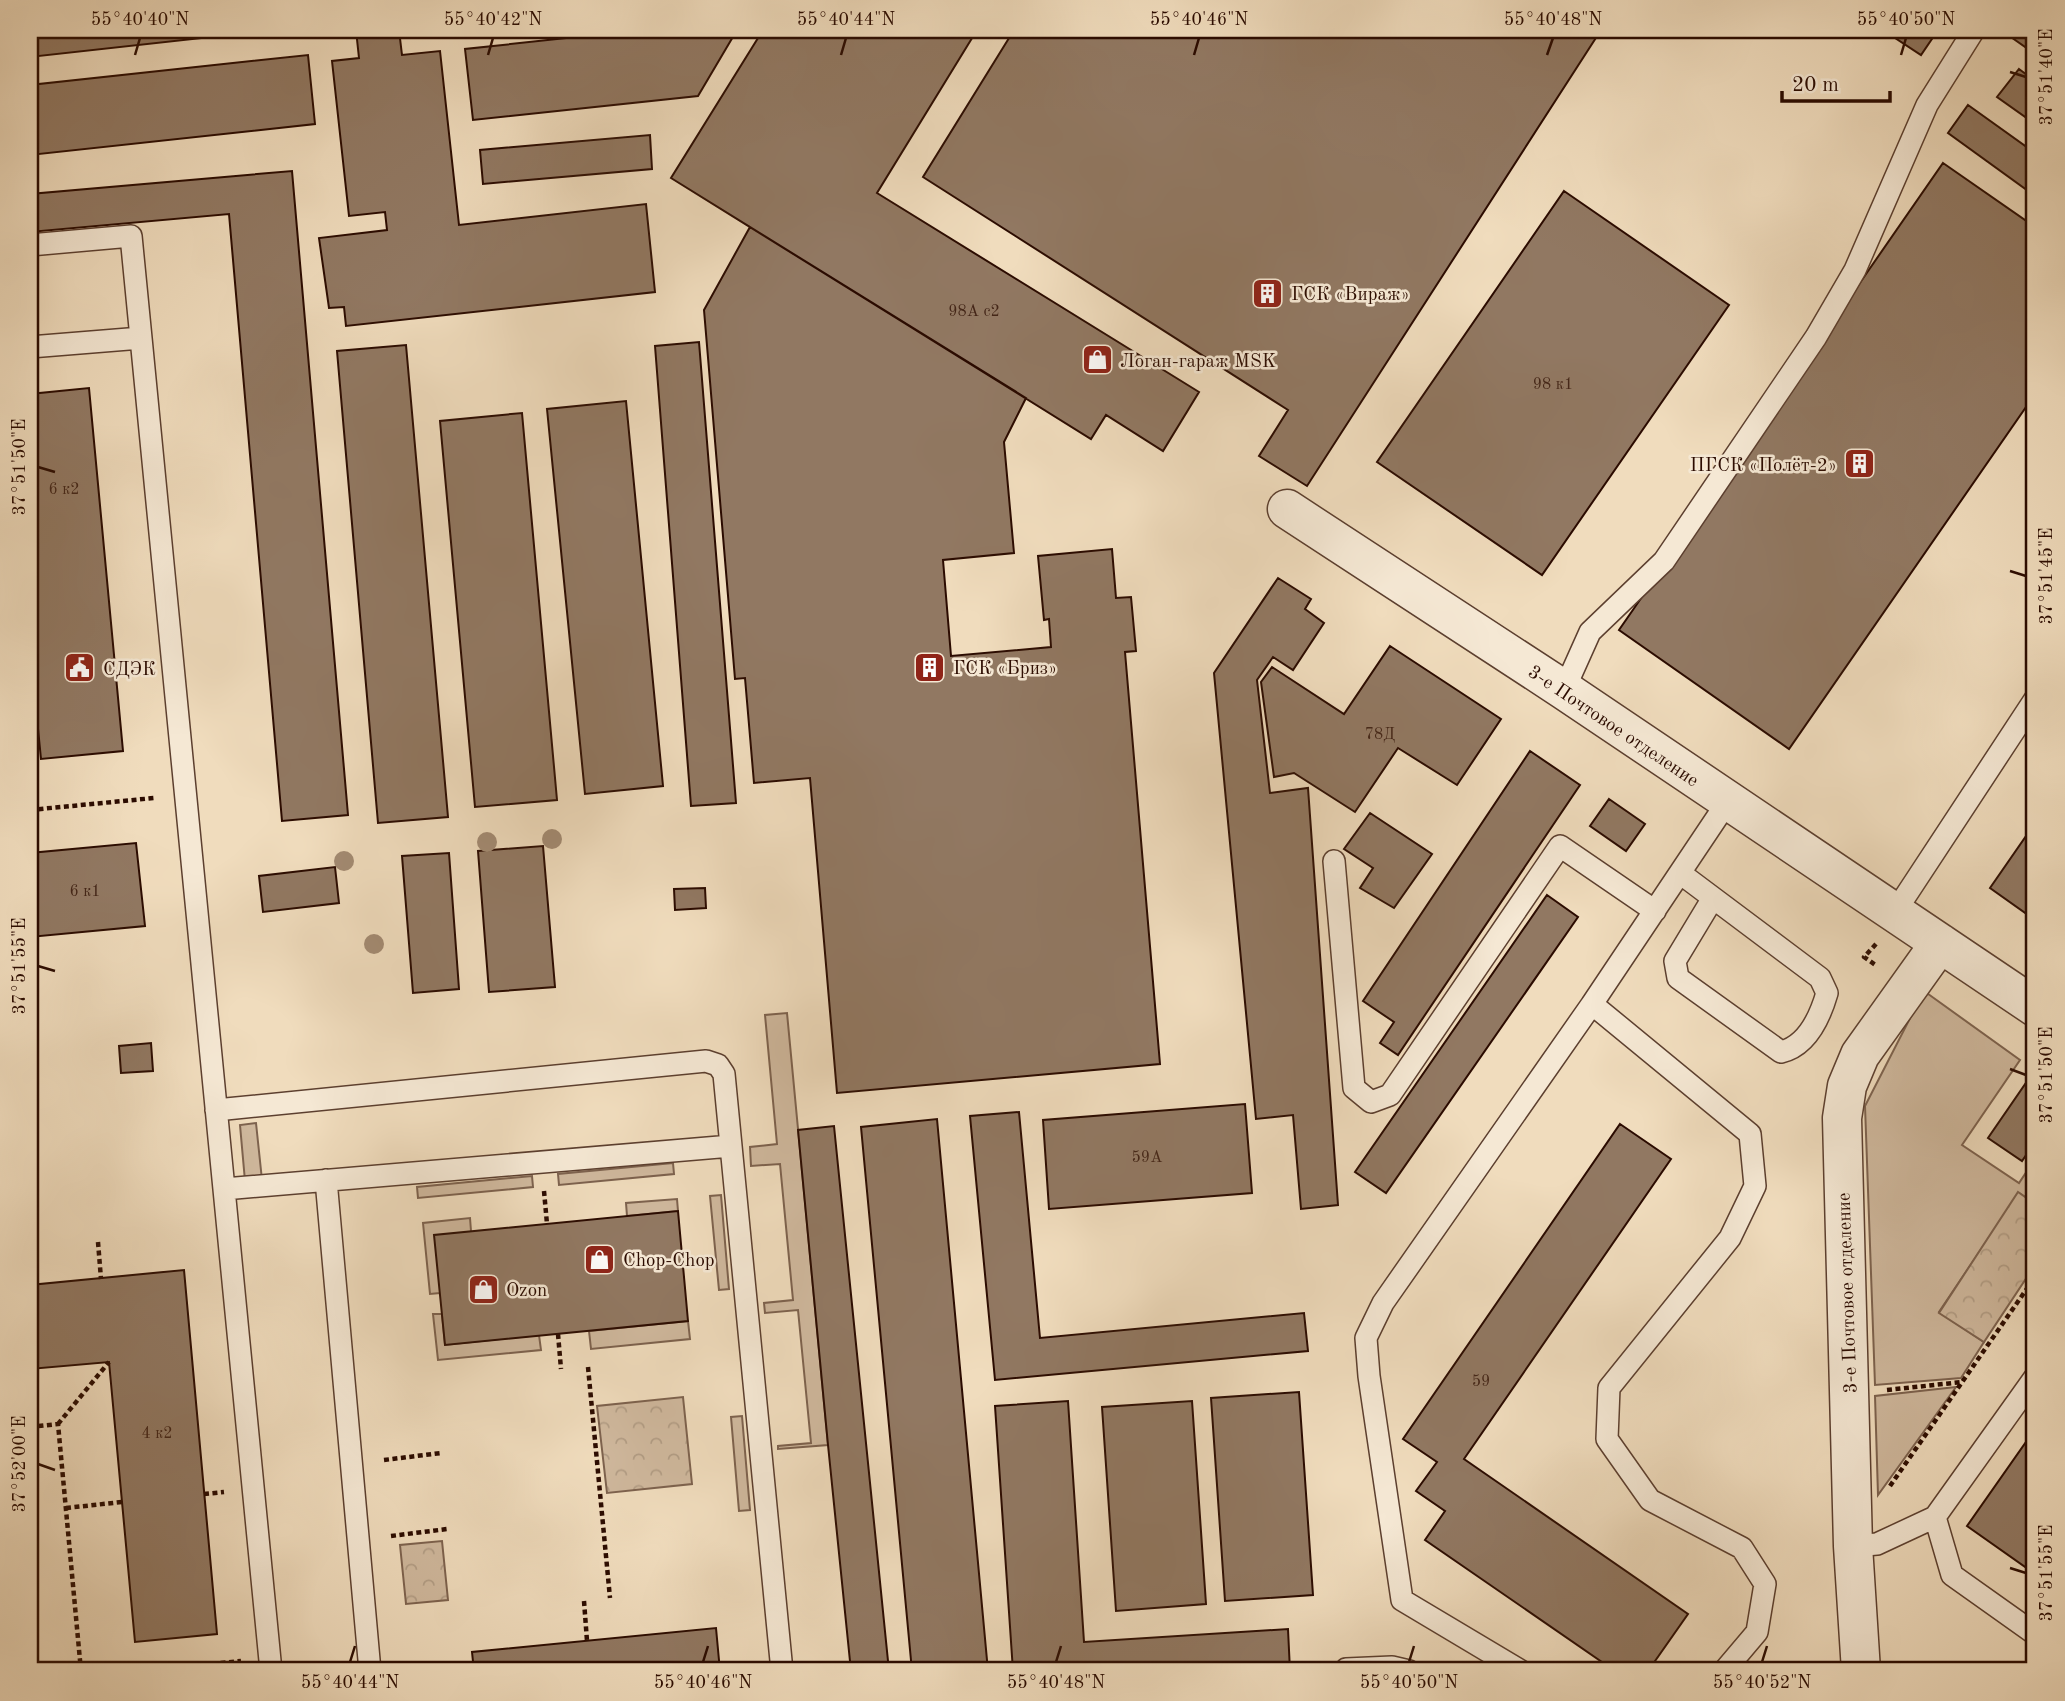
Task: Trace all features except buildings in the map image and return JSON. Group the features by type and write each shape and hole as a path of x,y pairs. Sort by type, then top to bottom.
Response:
{"street":[{"name":"3-е Почтовое отделение","path":"1287,509 2035,1007"},
{"name":"3-е Почтовое отделение","path":"1861,1671 1853,1546 1842,1118 1847,1086 1860,1055 1940,943"}],"lane":[{"path":"1564,691 1590,632 1664,561 1828,317 1855,270 1936,87 1974,30"},
{"path":"30,246 131,236 270,1665"},
{"path":"30,347 141,338"},
{"path":"1895,912 2035,699"},
{"path":"1521,1671 1402,1600 1369,1377 1366,1338 1383,1303 1592,1004 1727,801"},
{"path":"1334,861 1354,1088 1371,1102 1390,1095 1560,846 1654,911"},
{"path":"1680,873 1820,978 1827,993 1820,1017 1794,1049 1781,1052 1678,978 1675,961 1713,898"},
{"path":"1592,1004 1750,1134 1755,1186 1730,1238 1609,1388 1607,1439 1650,1500 1742,1548 1765,1584 1757,1632 1724,1671"},
{"path":"216,1110 706,1061 718,1065 724,1074 782,1671"},
{"path":"224,1189 731,1146"},
{"path":"326,1180 370,1671"},
{"path":"1853,1546 1877,1544 1935,1517 2035,1377"},
{"path":"1935,1517 1952,1575 2035,1634"},
{"path":"1346,1669 1392,1667 1409,1671"}],"path":[{"path":"30,810 154,798"},
{"path":"98,1242 101,1279"},
{"path":"1883,1495 2035,1277"},
{"path":"558,1334 561,1369"},
{"path":"30,1427 58,1424 109,1362"},
{"path":"588,1367 610,1598"},
{"path":"58,1424 81,1671"},
{"path":"384,1460 440,1453"},
{"path":"66,1508 122,1502"},
{"path":"391,1536 447,1529"},
{"path":"584,1601 587,1641"},
{"path":"136,1671 270,1665"}],"green space":[{"path":"1924,991 2020,1060 1962,1145 2019,1183 2035,1159 2035,1204 2019,1193 1939,1312 1984,1342 1961,1378 1875,1385 1865,1106"},
{"path":"787,1013 828,1445 778,1449 778,1446 811,1443 798,1310 765,1313 764,1303 793,1300 780,1164 751,1166 750,1147 777,1144 765,1015"},
{"path":"256,1123 262,1180 245,1181 240,1125"},
{"path":"673,1163 674,1174 559,1185 558,1174"},
{"path":"532,1176 533,1187 418,1198 417,1187"},
{"path":"2018,1192 2035,1204 2035,1265 1984,1342 1939,1313"},
{"path":"721,1195 729,1289 719,1290 710,1196"},
{"path":"677,1199 678,1211 627,1216 626,1203"},
{"path":"470,1218 471,1231 440,1293 430,1294 423,1223"},
{"path":"433,1314 442,1314 445,1345 539,1335 541,1350 438,1360"},
{"path":"688,1321 690,1339 591,1349 589,1331"},
{"path":"1956,1387 1878,1495 1875,1396"},
{"path":"683,1397 692,1484 607,1493 597,1406"},
{"path":"742,1416 750,1510 739,1511 731,1417"},
{"path":"442,1541 448,1600 406,1604 400,1545"}],"place":[{"name":"ГСК «Вираж»","path":"1268,293"},
{"name":"Логан-гараж MSK","path":"1097,360"},
{"name":"ПГСК «Полёт-2»","path":"1860,464"},
{"name":"ГСК «Бриз»","path":"930,667"},
{"name":"СДЭК","path":"80,668"},
{"name":"Chop-Chop","path":"600,1259"},
{"name":"Ozon","path":"483,1289"}]}
